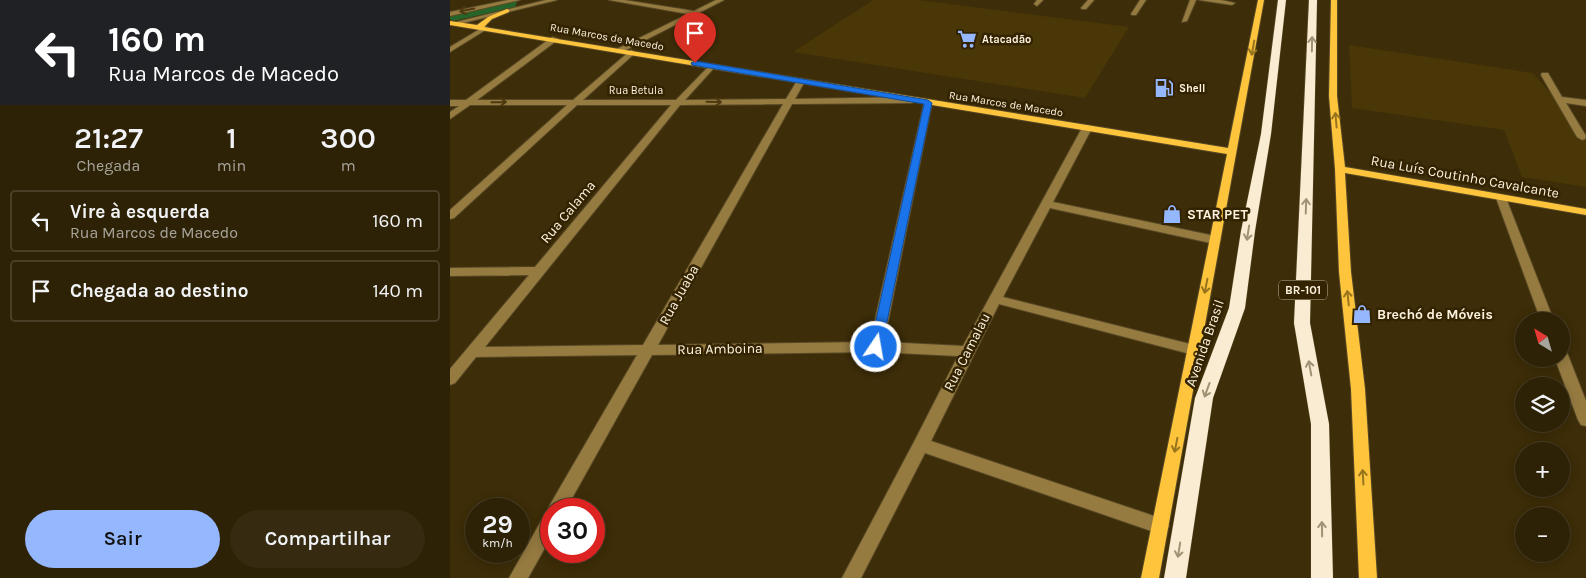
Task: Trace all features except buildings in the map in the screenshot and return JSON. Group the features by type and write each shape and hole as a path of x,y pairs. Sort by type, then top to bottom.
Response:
{"highway":[{"name":"Avenida Brasil","path":"1175,578 1204,398 1237,308 1248,231 1266,134 1282,0"},
{"name":"BR-101","path":"1313,0 1302,323 1320,424 1322,578"}],"main road":[{"name":"Avenida Brasil","path":"1150,578 1261,0"},
{"path":"1334,0 1333,96 1340,169 1346,272 1358,389 1368,578"},
{"path":"482,28 490,18 507,11"},
{"name":"Rua Marcos de Macedo","path":"452,23 1233,152"},
{"name":"Rua Luís Coutinho Cavalcante","path":"1340,169 1586,212"}],"street":[{"path":"450,14 517,0"},
{"path":"452,23 507,11 534,2 554,0"},
{"path":"612,0 695,13"},
{"path":"620,51 721,0"},
{"path":"1084,8 1091,0"},
{"path":"1134,14 1143,0"},
{"path":"1184,21 1193,0"},
{"path":"1202,0 1232,3"},
{"path":"450,50 482,28"},
{"path":"450,116 555,40"},
{"path":"450,216 631,52"},
{"name":"Rua Calama","path":"450,379 679,101 711,66"},
{"path":"1545,75 1582,137"},
{"name":"Rua Juaba","path":"564,498 801,81"},
{"path":"1560,99 1586,103"},
{"name":"Rua Betula","path":"450,103 576,101 788,103 912,100"},
{"path":"876,347 928,103"},
{"name":"Rua Camalau","path":"851,578 921,445 994,299 1048,204 1088,128"},
{"path":"1501,198 1545,312"},
{"path":"1048,204 1215,240"},
{"path":"450,272 538,271"},
{"path":"994,299 1194,350"},
{"name":"Rua Amboina","path":"474,352 876,347 967,351"},
{"path":"1566,368 1586,420"},
{"path":"921,445 1160,526"},
{"path":"518,578 540,539"}],"shaded area":[{"name":"Atacadão","path":"873,0 919,0 1129,27 1085,98 793,52"},
{"path":"1349,45 1533,73 1586,135 1586,187 1522,177 1504,130 1352,108"}],"green space":[{"path":"518,0 515,7 453,21 450,19 450,16"}],"place":[{"name":"Atacadão","path":"967,39"},
{"name":"Shell","path":"1164,88"},
{"name":"STAR PET","path":"1172,214"},
{"name":"Brechó de Móveis","path":"1362,314"}],"route":[{"path":"695,63 928,103 876,347"}]}
